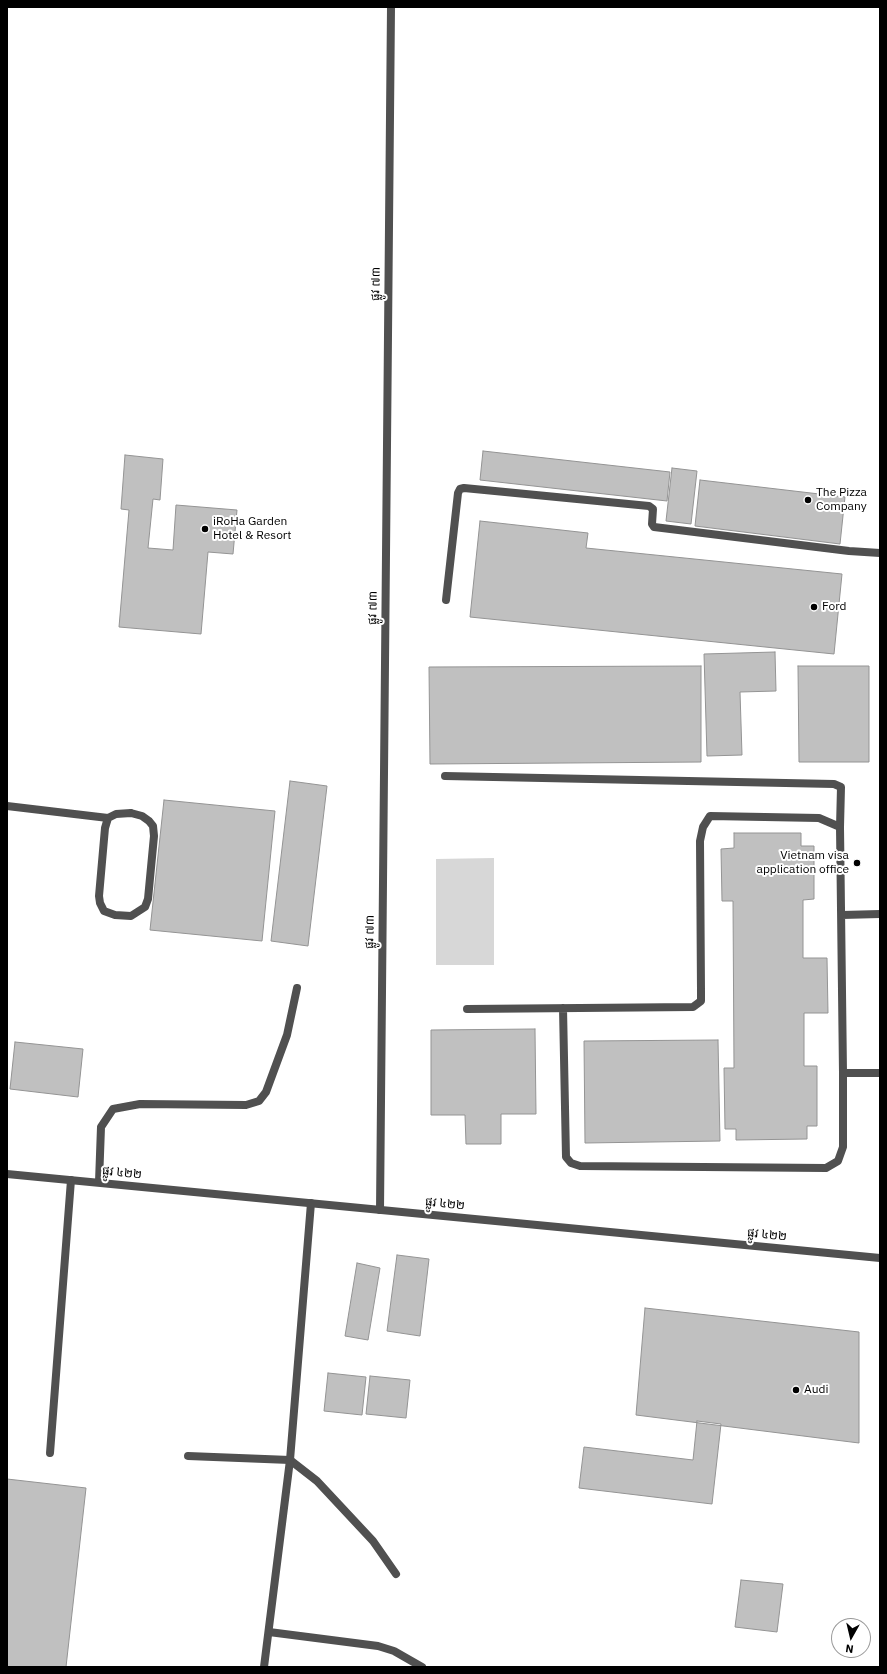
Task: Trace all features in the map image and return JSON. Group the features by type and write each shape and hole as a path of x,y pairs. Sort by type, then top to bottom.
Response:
{"street":[{"name":"ផ្លូវ ៧៣","path":"380,1210 391,7"},
{"path":"446,600 458,493 460,489 464,488 649,506 653,509 652,524 654,527 849,551 880,553"},
{"path":"445,776 834,784 841,787 840,827 843,1147 838,1161 826,1168 580,1166 571,1163 566,1157 563,1008"},
{"path":"7,806 108,818 116,814 131,813 142,816 149,821 153,826 154,836 148,900 145,907 131,916 115,915 104,911 100,903 99,896 104,828 108,818"},
{"path":"467,1009 693,1007 701,1001 700,841 703,826 710,816 819,818 840,827"},
{"path":"842,915 880,914"},
{"path":"99,1182 101,1127 113,1109 140,1104 246,1105 259,1101 266,1092 287,1035 297,988"},
{"path":"843,1074 880,1073"},
{"name":"ផ្លូវ ៤២២","path":"7,1174 880,1258"},
{"path":"50,1453 71,1180"},
{"path":"264,1667 290,1460 311,1203"},
{"path":"188,1456 290,1460 317,1481 373,1541 396,1574"},
{"path":"269,1632 378,1646 394,1651 422,1667"}],"shaded area":[{"path":"494,858 494,965 436,965 436,859"}],"building":[{"path":"483,451 670,472 667,501 480,480"},
{"name":"iRoHa Garden Hotel & Resort","path":"125,455 163,459 160,500 153,499 148,548 173,550 176,505 237,510 233,554 208,552 201,634 119,627 129,510 121,509"},
{"path":"672,468 697,471 691,524 666,521"},
{"path":"700,480 845,497 840,544 695,526"},
{"path":"480,521 588,533 586,548 842,574 834,654 470,617"},
{"path":"775,652 776,691 740,692 742,755 707,756 704,654"},
{"path":"701,666 701,762 430,764 429,667"},
{"path":"798,666 869,666 869,762 799,762"},
{"path":"290,781 327,786 308,946 271,941"},
{"path":"164,800 275,811 262,941 150,930"},
{"path":"734,833 801,833 801,846 814,846 814,899 803,900 803,958 827,958 828,1013 804,1013 804,1066 817,1066 817,1126 807,1126 807,1139 736,1140 736,1129 725,1129 724,1068 734,1068 733,901 722,901 721,849 734,848"},
{"path":"535,1029 536,1114 501,1114 501,1144 466,1144 465,1115 431,1115 431,1030"},
{"path":"718,1040 720,1141 585,1143 584,1041"},
{"path":"15,1042 83,1049 78,1097 10,1089"},
{"path":"397,1255 429,1259 420,1336 387,1331"},
{"path":"357,1263 380,1268 368,1340 345,1336"},
{"path":"645,1308 859,1332 859,1443 636,1415"},
{"path":"328,1373 366,1377 362,1415 324,1411"},
{"path":"370,1376 410,1380 406,1418 366,1414"},
{"path":"697,1421 721,1424 712,1504 579,1488 584,1447 693,1460"},
{"path":"7,1479 86,1488 66,1667 7,1667"},
{"path":"741,1580 783,1584 777,1632 735,1627"}],"place":[{"name":"The Pizza Company","path":"808,500"},
{"name":"iRoHa Garden Hotel & Resort","path":"205,529"},
{"name":"Ford","path":"814,607"},
{"name":"Vietnam visa application office","path":"857,863"},
{"name":"Audi","path":"796,1390"}]}
